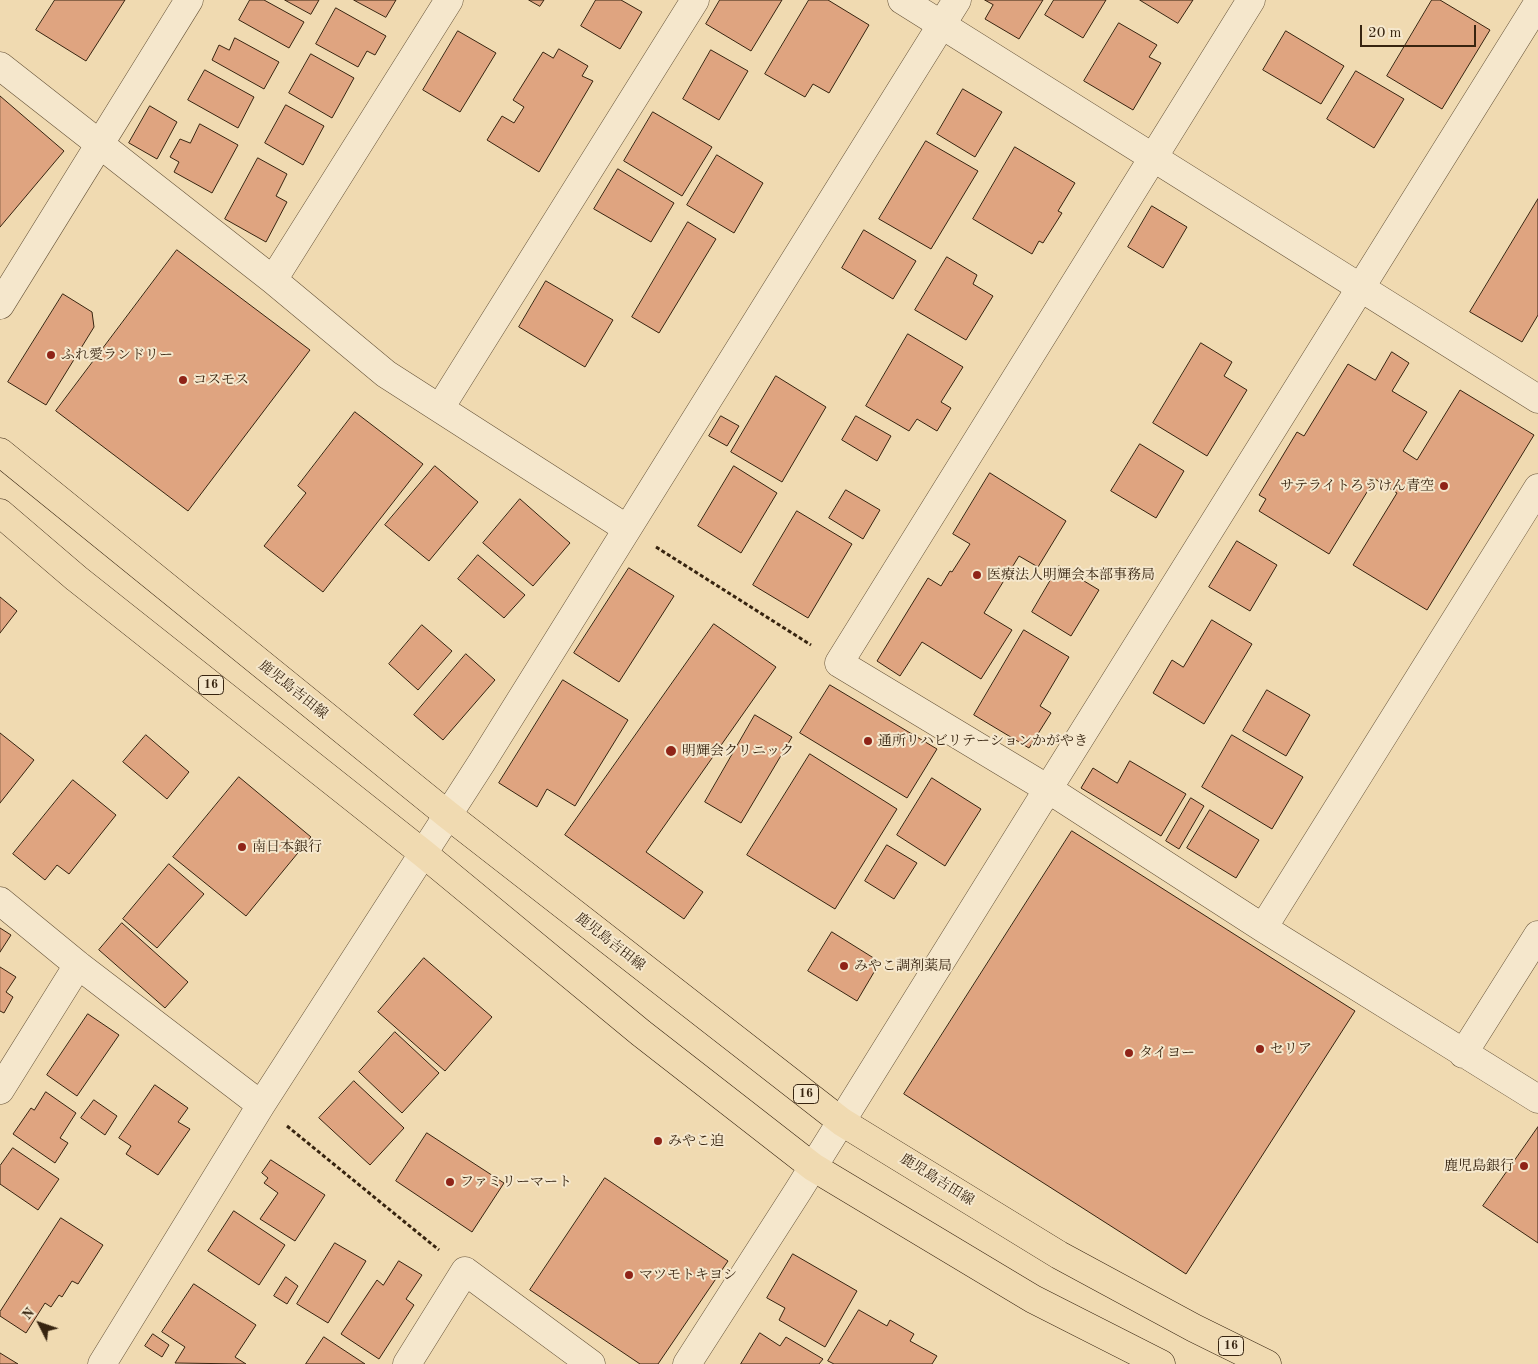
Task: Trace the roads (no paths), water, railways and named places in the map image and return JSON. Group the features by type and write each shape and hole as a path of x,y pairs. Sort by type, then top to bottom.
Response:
{"main road":[{"name":"鹿児島吉田線","path":"0,452 448,815 842,1122 1058,1255 1194,1328 1267,1364"},
{"name":"16","path":"0,514 76,578 424,854 642,1033 813,1167 1033,1299 1161,1364"}],"street":[{"path":"0,305 189,0"},
{"path":"273,280 449,0"},
{"path":"440,408 695,0"},
{"path":"902,0 1538,399"},
{"path":"102,1364 261,1105 424,854 957,0"},
{"path":"1250,0 839,663 1048,790 1263,928 1538,1099"},
{"path":"687,1364 842,1122 1538,4"},
{"path":"0,66 98,145 273,280 386,374 626,528"},
{"path":"1263,928 1538,488"},
{"path":"0,901 78,965 261,1105"},
{"path":"1464,1054 1538,935"},
{"path":"0,1090 78,965"},
{"path":"407,1364 464,1271 591,1364"}],"place":[{"name":"ふれ愛ランドリー","path":"51,355"},
{"name":"コスモス","path":"183,380"},
{"name":"サテライトろうけん青空","path":"1444,486"},
{"name":"医療法人明輝会本部事務局","path":"977,575"},
{"name":"通所リハビリテーションかがやき","path":"868,741"},
{"name":"明輝会クリニック","path":"671,751"},
{"name":"南日本銀行","path":"242,847"},
{"name":"みやこ調剤薬局","path":"844,966"},
{"name":"セリア","path":"1260,1049"},
{"name":"タイヨー","path":"1129,1053"},
{"name":"みやこ迫","path":"658,1141"},
{"name":"鹿児島銀行","path":"1524,1166"},
{"name":"ファミリーマート","path":"450,1182"},
{"name":"マツモトキヨシ","path":"629,1275"}]}
